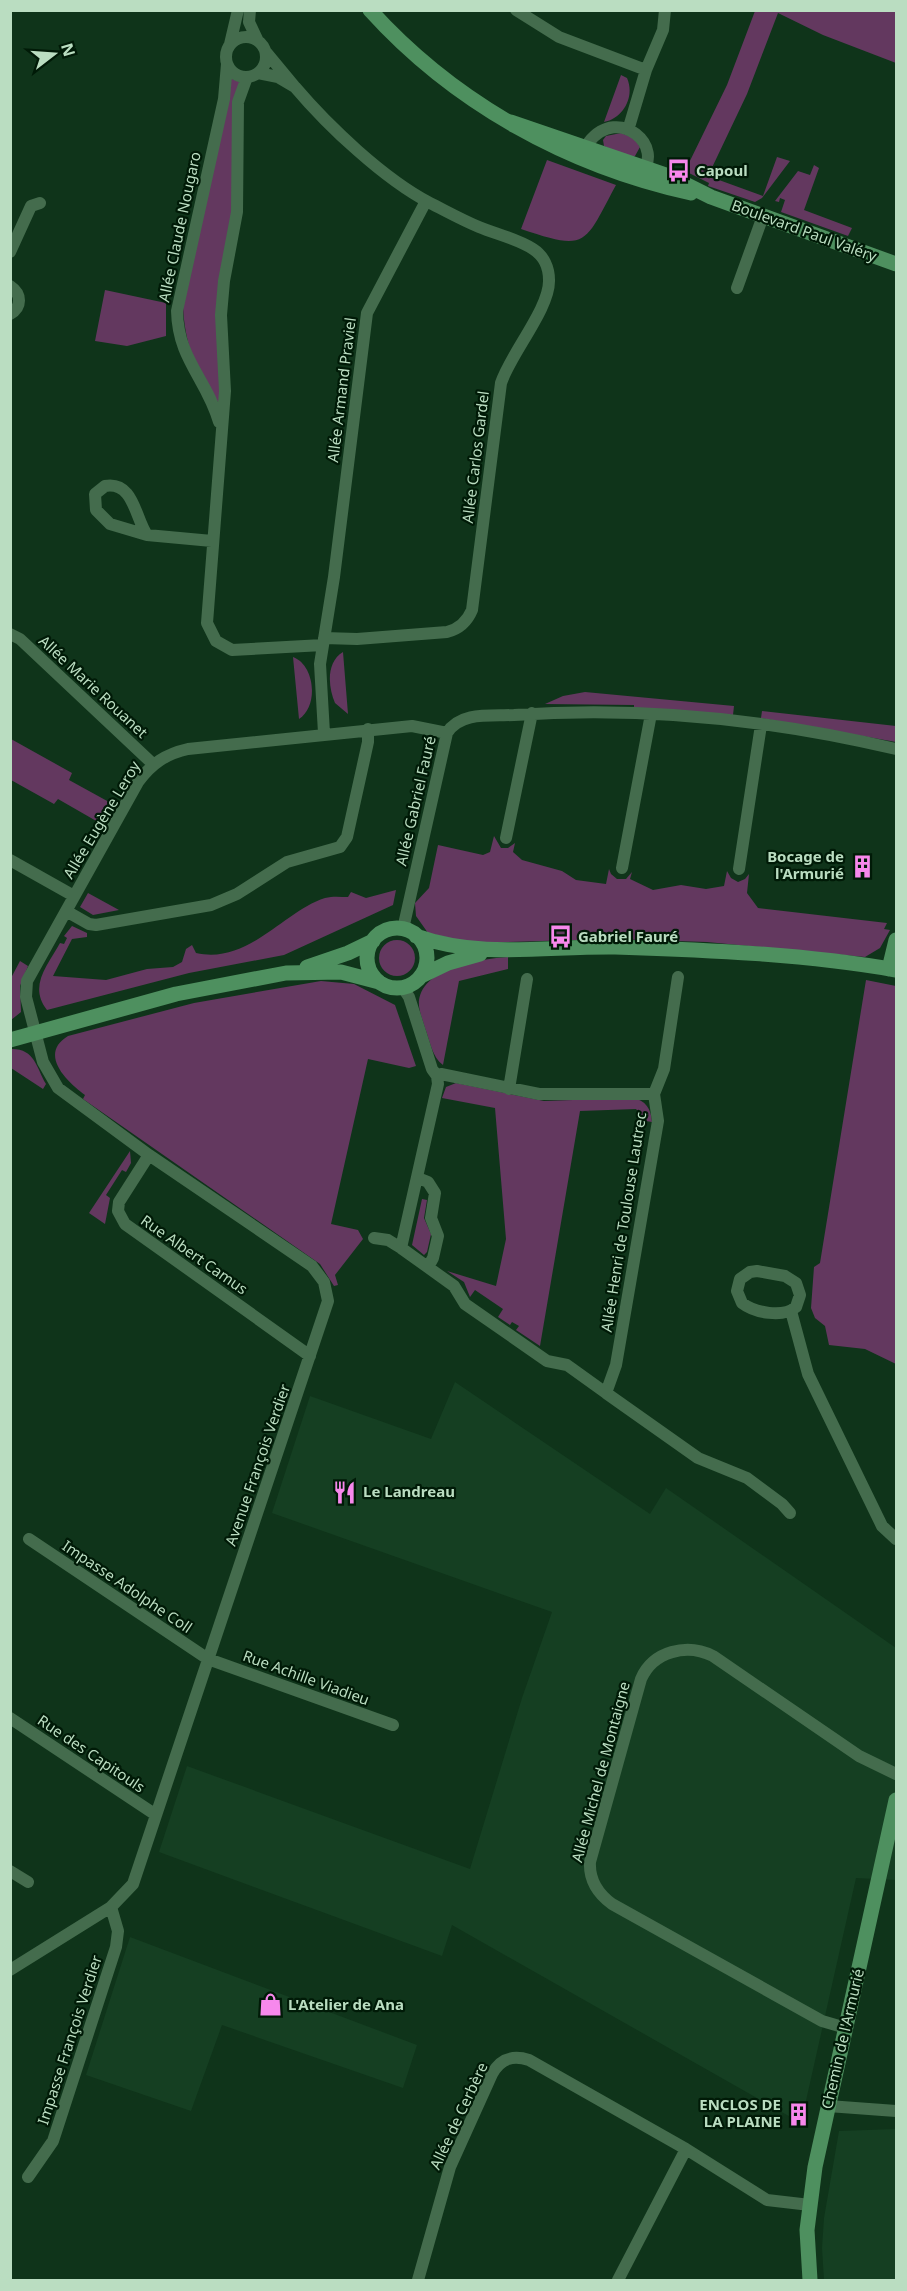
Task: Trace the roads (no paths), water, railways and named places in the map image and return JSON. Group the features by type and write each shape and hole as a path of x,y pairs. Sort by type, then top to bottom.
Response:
{"street":[{"path":"238,10 230,44 226,50 226,64 235,74 278,77 295,87"},
{"path":"250,10 249,22 257,39 314,109 359,151 426,201"},
{"path":"516,10 559,37 646,70"},
{"path":"629,127 646,70 663,30 665,10"},
{"name":"Boulevard Paul Valéry","path":"370,11 434,72 464,95 555,147 595,163 640,172"},
{"path":"230,44 242,36 257,39"},
{"path":"253,75 264,66 266,52"},
{"name":"Allée Claude Nougaro","path":"220,425 206,388 184,353 178,332 177,311 224,99 226,64"},
{"name":"Allée Claude Nougaro","path":"253,75 238,102 237,212 224,281 221,315 225,391 220,425 206,618 208,630 216,641 226,648 238,650 323,642"},
{"name":"Boulevard Paul Valéry","path":"511,122 587,147 640,172 897,264"},
{"path":"595,163 587,147 590,140 601,132 616,127 629,127 645,147 640,172"},
{"name":"Allée Armand Praviel","path":"324,733 320,674 323,642 367,313 426,201"},
{"name":"Allée Carlos Gardel","path":"323,642 447,632 459,627 468,618 472,610 501,383 549,287 545,261 534,250 476,226 426,201"},
{"path":"10,252 31,206 40,203"},
{"path":"737,288 763,216"},
{"path":"10,286 15,289 20,300 19,306 10,314"},
{"path":"147,535 134,503 121,489 105,486 95,494 96,510 110,524 147,535 212,541"},
{"name":"Allée Marie Rouanet","path":"10,634 20,639 153,764"},
{"path":"506,838 532,713"},
{"name":"Allée Gabriel Fauré","path":"409,933 447,733 453,724 465,718 532,713 651,714 761,725 897,749"},
{"path":"622,868 651,714"},
{"path":"739,869 761,725"},
{"name":"Allée Eugène Leroy","path":"36,1033 25,986 138,782 153,764 164,756 188,749 324,733 421,726 447,733"},
{"path":"66,911 88,924 96,925 193,909 237,894 287,862 340,848 347,837 368,742 368,729"},
{"path":"10,860 74,896"},
{"path":"10,1040 176,994 290,972 340,956 373,941 386,930 409,933 463,949 615,947 732,952 893,970 897,940"},
{"path":"409,933 426,955 421,976"},
{"path":"373,941 368,951 367,962 371,973 379,982"},
{"path":"290,972 341,972 390,987 402,988 421,976 462,958 494,950"},
{"path":"654,1094 664,1069 678,977"},
{"path":"509,1089 527,979"},
{"path":"400,1248 418,1178 437,1076 432,1069 409,998 402,988"},
{"name":"Avenue François Verdier","path":"13,1965 111,1906 133,1884 328,1301 326,1287 315,1270 58,1089 46,1069 36,1033"},
{"name":"Allée Henri de Toulouse Lautrec","path":"437,1076 441,1074 509,1089 550,1095 643,1092 654,1094 658,1121 616,1365 606,1393"},
{"name":"Rue Albert Camus","path":"149,1155 119,1202 118,1211 125,1224 310,1356"},
{"path":"418,1178 428,1182 435,1193 431,1218 438,1236 433,1258 428,1267"},
{"path":"374,1238 388,1240 428,1267 454,1286 465,1304 547,1361 567,1365 698,1458 747,1478 783,1504 790,1513"},
{"path":"757,1271 791,1278 796,1282 800,1294 796,1306 791,1311 779,1313 747,1307 738,1298 737,1285 740,1279 750,1272 757,1271"},
{"path":"791,1311 808,1374 882,1526 897,1539"},
{"name":"Impasse Adolphe Coll","path":"29,1539 208,1659"},
{"name":"Allée Michel de Montaigne","path":"846,2028 822,2021 612,1904 593,1882 590,1862 641,1679 649,1665 675,1651 697,1650 713,1656 859,1756 897,1774"},
{"name":"Rue Achille Viadieu","path":"208,1659 393,1725"},
{"name":"Rue des Capitouls","path":"10,1718 156,1815"},
{"name":"Chemin de l'Armurié","path":"810,2280 807,2230 810,2205 828,2106 897,1800"},
{"path":"10,1871 28,1882"},
{"name":"Impasse François Verdier","path":"28,2177 53,2141 116,1947 118,1931 111,1906"},
{"name":"Allée de Cerbère","path":"418,2280 450,2167 492,2073 508,2058 529,2060 686,2149 767,2200 810,2205"},
{"path":"828,2106 897,2111"},
{"path":"618,2280 686,2149"}],"place":[{"name":"Capoul","path":"678,171"},
{"name":"Bocage de l'Armurié","path":"862,866"},
{"name":"Gabriel Fauré","path":"560,937"},
{"name":"Le Landreau","path":"345,1492"},
{"name":"L'Atelier de Ana","path":"270,2005"},
{"name":"ENCLOS DE LA PLAINE","path":"799,2114"}]}
